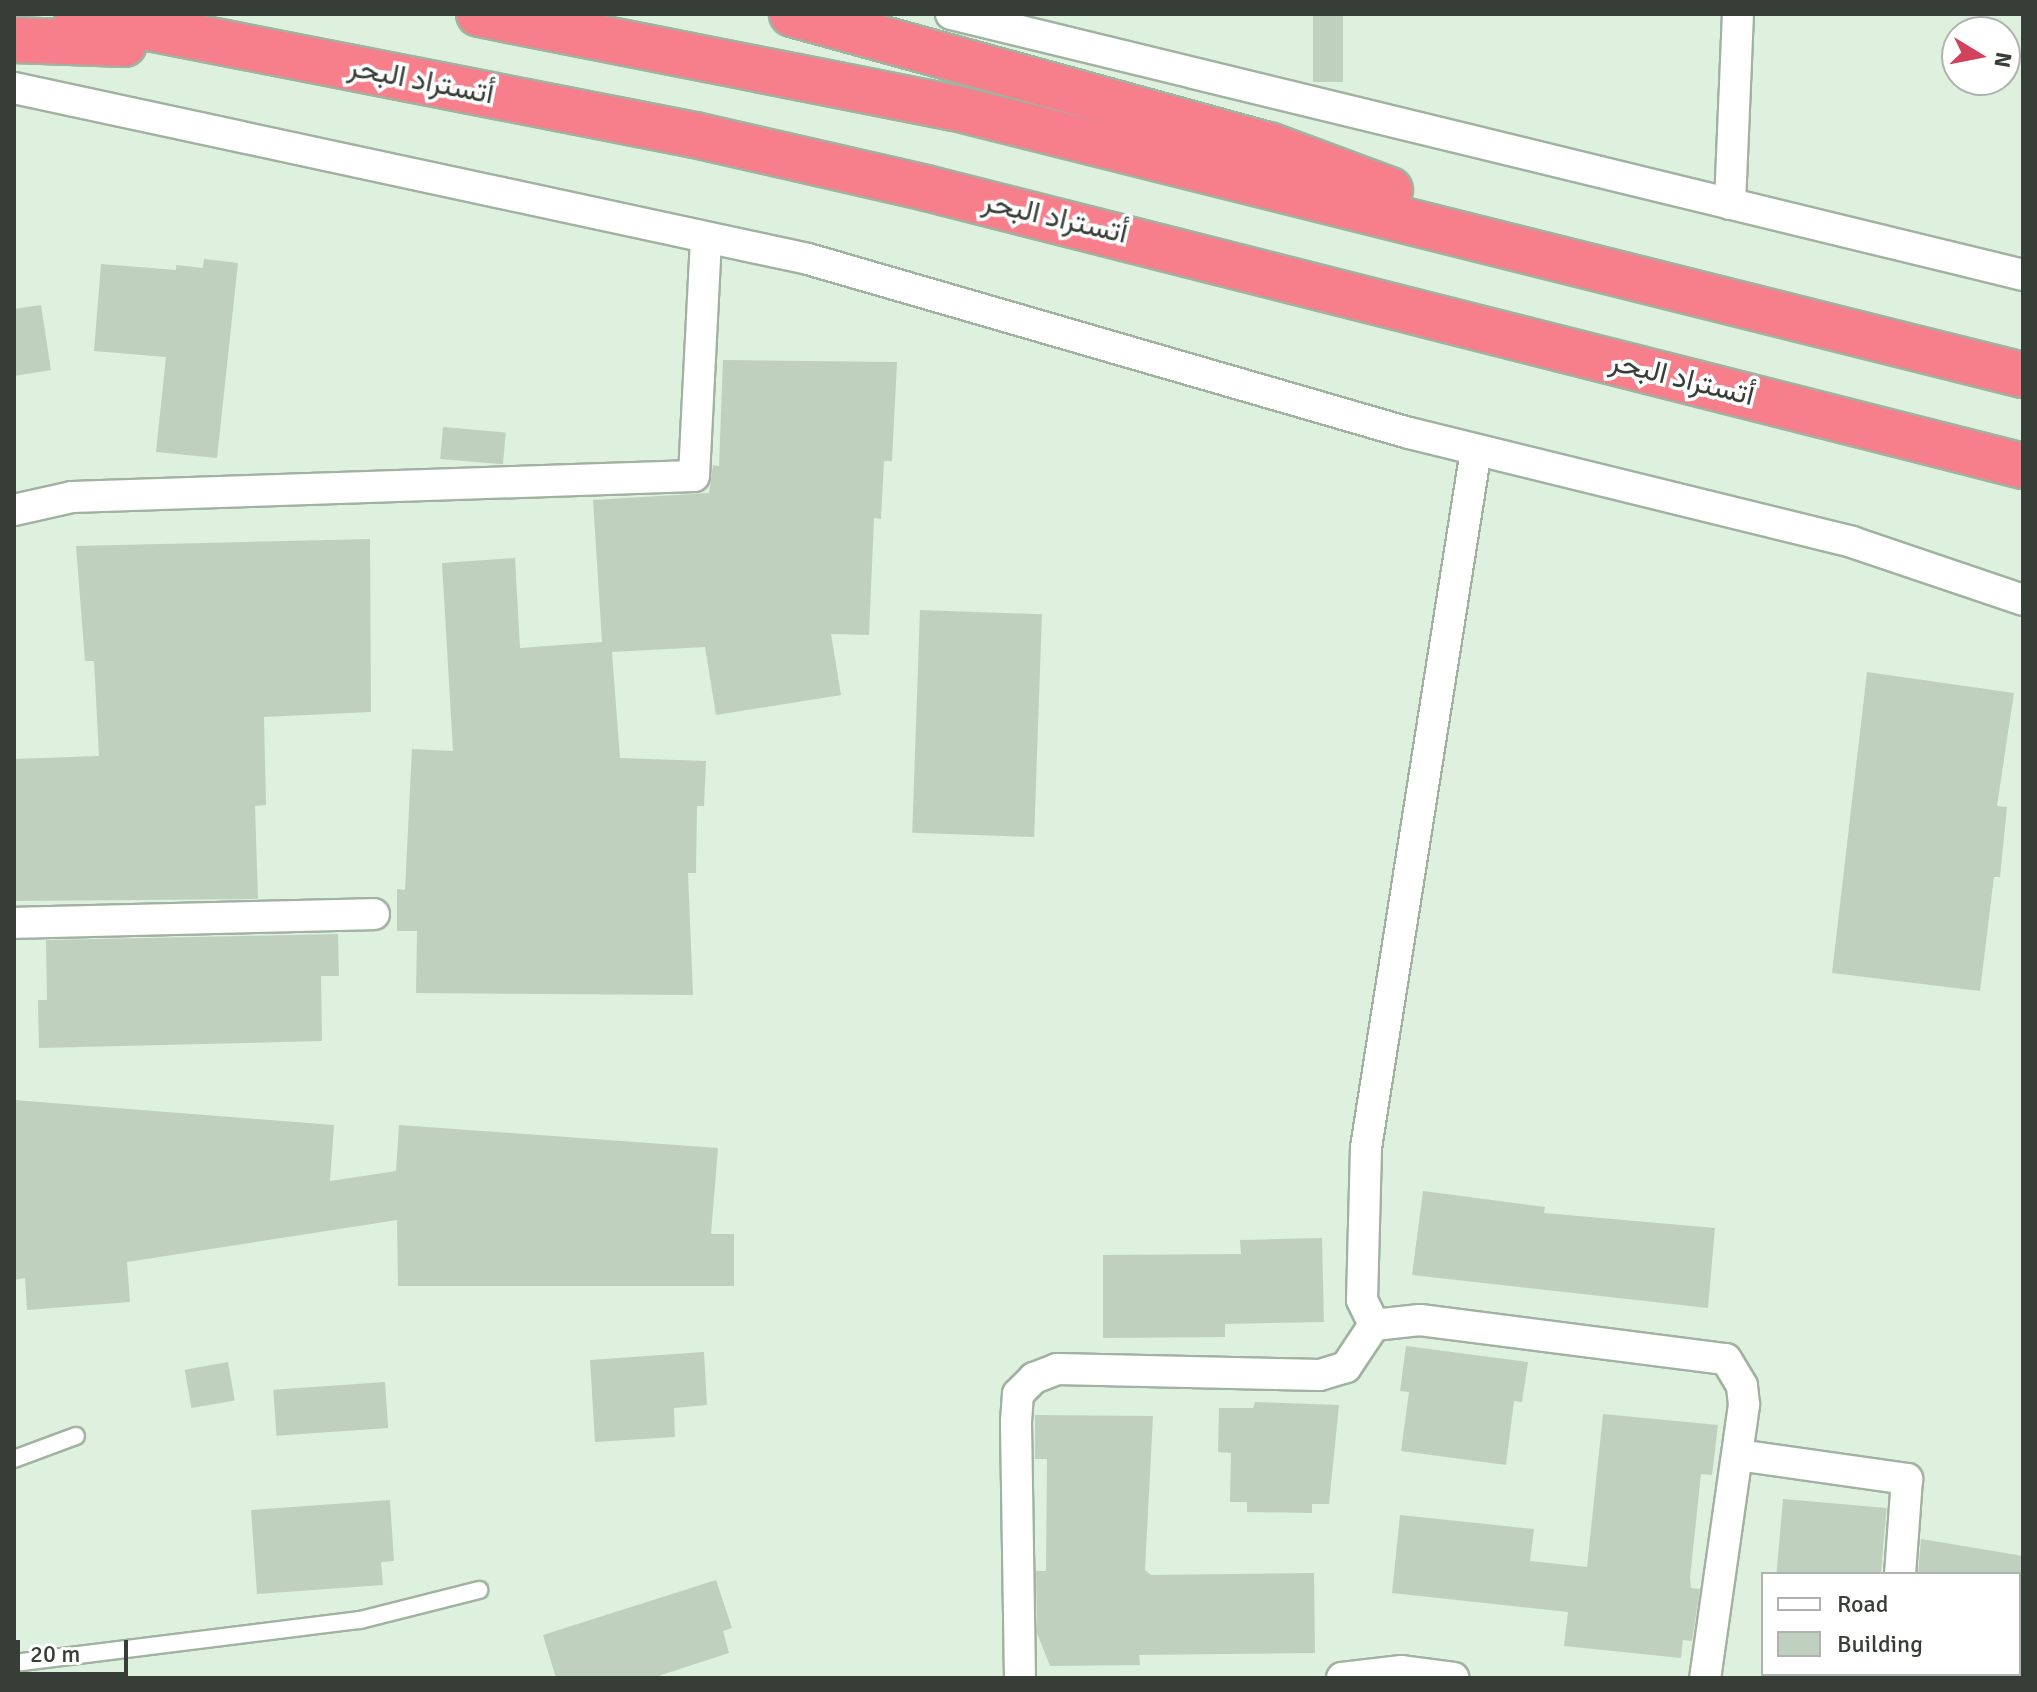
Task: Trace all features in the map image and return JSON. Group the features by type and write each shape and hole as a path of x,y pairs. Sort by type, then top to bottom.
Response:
{"highway":[{"name":"أتستراد البحر","path":"77,14 695,135 1128,235 2023,466"},
{"path":"479,14 955,108 1434,223 2023,375"},
{"path":"792,14 1269,145 1368,179 1434,223"},
{"path":"14,40 264,50"}],"street":[{"path":"951,14 2023,275"},
{"path":"1730,204 1738,14"},
{"path":"14,88 706,240 808,259 1476,450 1852,542 2023,600"},
{"path":"14,510 72,497 694,476 706,240"},
{"path":"1374,1325 1362,1300 1366,1148 1476,450"},
{"path":"14,923 374,914"},
{"path":"1374,1325 1420,1320 1726,1359 1742,1386 1738,1455 1705,1678"},
{"path":"1020,1678 1016,1422 1018,1394 1034,1378 1057,1369 1320,1375 1346,1367 1374,1325"},
{"path":"1738,1455 1907,1479 1900,1572"},
{"path":"1342,1678 1402,1671 1454,1678"}],"lane":[{"path":"14,1459 76,1436"},
{"path":"14,1663 360,1620 479,1590"}],"building":[{"path":"1313,14 1343,14 1343,82 1313,82"},
{"path":"204,259 238,263 217,458 156,452 166,357 94,351 101,264 176,270 176,265 203,268"},
{"path":"41,305 51,370 14,376 14,309"},
{"path":"723,360 897,362 892,461 884,461 881,519 874,518 869,635 831,634 841,695 716,715 705,647 612,652 620,758 706,761 704,806 697,806 696,873 688,873 693,995 416,993 417,931 397,931 397,889 405,890 412,749 453,751 442,563 515,558 520,648 602,642 593,500 709,493 713,465 719,466"},
{"path":"443,427 506,432 503,464 440,459"},
{"path":"370,539 371,712 264,717 266,805 255,806 258,899 14,901 14,759 99,756 94,661 85,661 76,546"},
{"path":"920,610 1042,614 1034,837 912,833"},
{"path":"1867,672 2014,693 1997,806 2007,807 2000,877 1994,877 1980,991 1832,973"},
{"path":"338,934 339,976 321,976 322,1041 39,1048 38,1000 47,1000 46,940"},
{"path":"14,1100 334,1125 330,1181 396,1171 399,1125 718,1148 711,1234 734,1234 734,1286 398,1286 397,1220 127,1262 130,1302 27,1310 25,1278 14,1280"},
{"path":"1423,1191 1545,1207 1544,1213 1715,1228 1708,1308 1412,1275"},
{"path":"1322,1238 1324,1322 1225,1324 1225,1337 1103,1338 1103,1255 1241,1254 1240,1240"},
{"path":"1406,1346 1528,1362 1522,1402 1514,1401 1506,1465 1401,1451 1409,1392 1400,1391"},
{"path":"704,1352 707,1405 674,1408 675,1437 595,1442 590,1360"},
{"path":"228,1362 235,1400 191,1408 185,1370"},
{"path":"385,1382 388,1428 276,1436 273,1390"},
{"path":"1255,1402 1339,1405 1329,1504 1312,1504 1312,1513 1247,1512 1247,1502 1230,1502 1231,1453 1218,1452 1219,1408 1253,1408"},
{"path":"1603,1414 1718,1425 1712,1475 1701,1474 1690,1578 1691,1588 1700,1589 1692,1641 1683,1640 1681,1658 1564,1646 1568,1612 1392,1593 1400,1515 1534,1529 1530,1561 1587,1567"},
{"path":"1035,1415 1153,1416 1145,1570 1151,1575 1314,1573 1315,1653 1139,1655 1140,1665 1050,1666 1037,1633 1036,1571 1046,1571 1047,1459 1035,1459"},
{"path":"1783,1499 1887,1508 1881,1572 1777,1572"},
{"path":"390,1500 394,1561 381,1562 383,1585 257,1594 251,1510"},
{"path":"1921,1539 2023,1556 2023,1574 1918,1572"},
{"path":"716,1580 732,1628 723,1631 729,1653 652,1678 556,1678 543,1635"}]}
